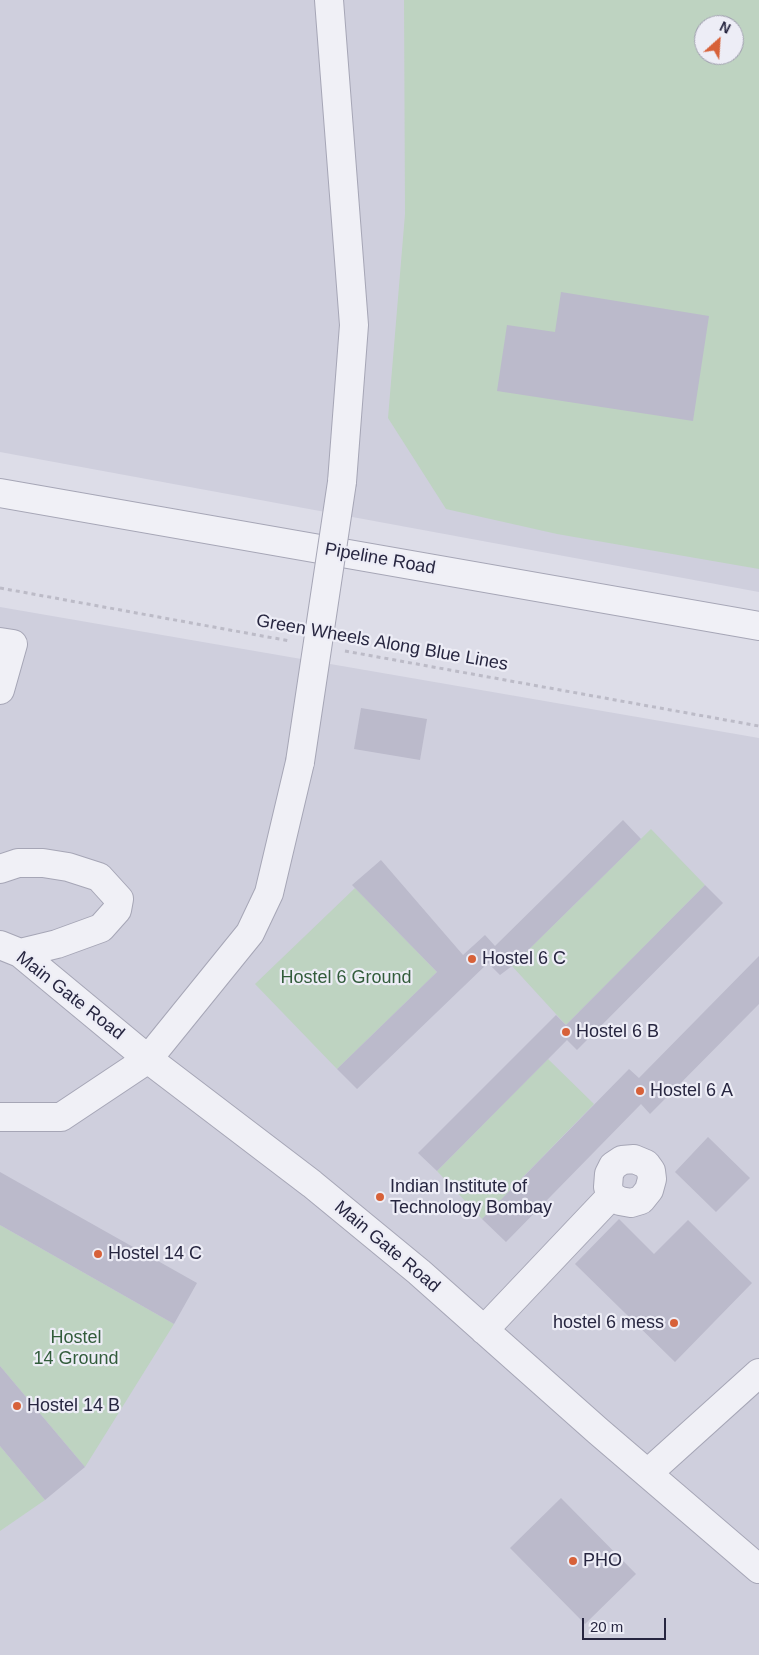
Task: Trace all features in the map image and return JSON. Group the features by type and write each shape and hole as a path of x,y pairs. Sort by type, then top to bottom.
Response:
{"street":[{"path":"0,1118 61,1117 148,1059 250,933 269,893 300,762 342,482 354,325 329,0"},
{"name":"Pipeline Road","path":"0,493 759,626"},
{"path":"0,642 13,644 0,690"},
{"path":"0,870 18,863 43,863 68,867 99,877 119,899 117,910 101,928 57,944 10,949"},
{"name":"Main Gate Road","path":"10,949 148,1059 312,1184 419,1272 759,1569"},
{"path":"484,1330 611,1196"},
{"path":"648,1474 759,1373"}],"path":[{"name":"Green Wheels Along Blue Lines","path":"0,588 293,641"},
{"name":"Green Wheels Along Blue Lines","path":"340,650 759,726"}],"shaded area":[{"path":"0,0 759,0 759,592 0,452"},
{"name":"Indian Institute of Technology Bombay","path":"0,607 759,738 759,1655 0,1655"}],"green space":[{"path":"404,0 759,0 759,569 557,534 446,509 388,418 405,214"},
{"path":"651,829 705,885 566,1025 512,966"},
{"name":"Hostel 6 Ground","path":"355,888 437,972 337,1069 255,984"},
{"path":"548,1059 594,1104 482,1219 437,1171"},
{"name":"Hostel 14 Ground","path":"0,1225 174,1324 85,1467 0,1366"},
{"path":"0,1446 45,1500 0,1531"}],"building":[{"path":"561,292 709,316 693,421 497,391 507,325 555,332"},
{"path":"361,708 427,719 420,760 354,749"},
{"name":"Hostel 6 C","path":"623,820 641,839 512,966 500,975 488,963 357,1089 337,1069 437,972 352,885 381,860 463,955 485,935 495,946"},
{"name":"Hostel 6 B","path":"705,885 723,903 577,1050 567,1040 437,1171 418,1153 556,1015 566,1025"},
{"name":"Hostel 6 A","path":"759,956 759,1004 650,1114 641,1104 506,1242 482,1219 629,1069 639,1078"},
{"path":"708,1137 750,1178 716,1212 675,1172"},
{"name":"Hostel 14 C","path":"0,1172 197,1283 174,1324 0,1225"},
{"name":"hostel 6 mess","path":"619,1219 654,1254 688,1220 752,1283 675,1362 575,1264"},
{"name":"Hostel 14 B","path":"0,1366 85,1467 45,1500 0,1446"},
{"name":"PHO","path":"561,1498 636,1574 585,1624 510,1548"}],"place":[{"name":"Hostel 6 C","path":"472,959"},
{"name":"Hostel 6 B","path":"566,1032"},
{"name":"Hostel 6 A","path":"640,1091"},
{"name":"Indian Institute of Technology Bombay","path":"380,1197"},
{"name":"Hostel 14 C","path":"98,1254"},
{"name":"hostel 6 mess","path":"674,1323"},
{"name":"Hostel 14 B","path":"17,1406"},
{"name":"PHO","path":"573,1561"}]}
